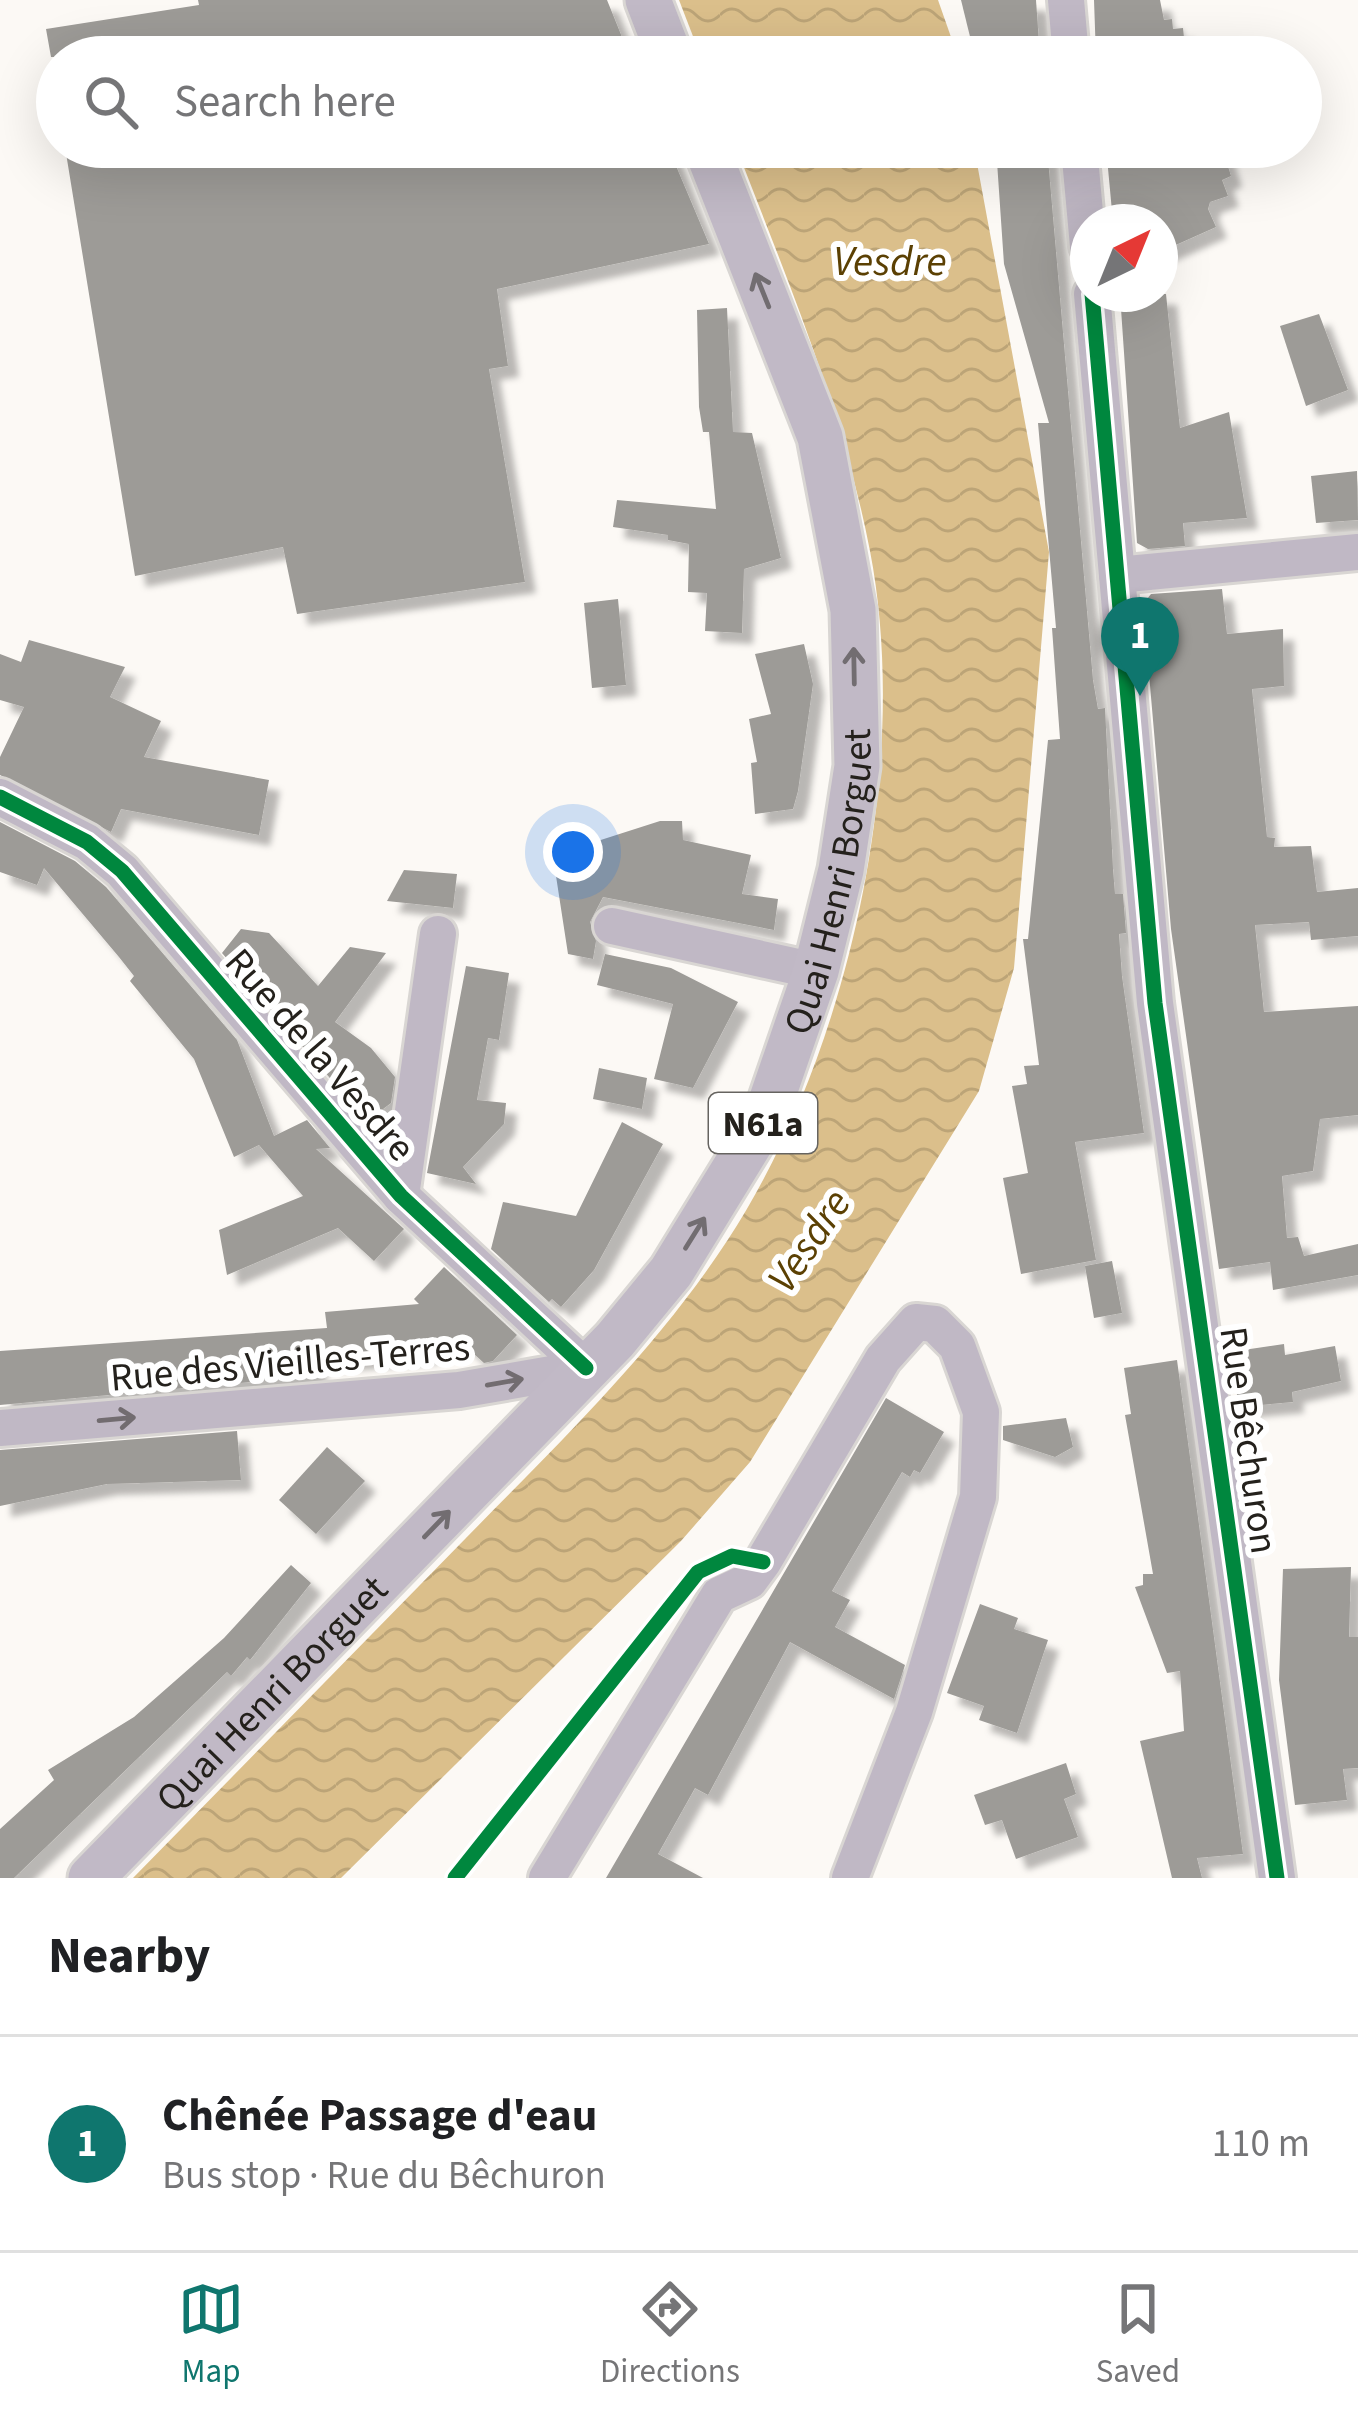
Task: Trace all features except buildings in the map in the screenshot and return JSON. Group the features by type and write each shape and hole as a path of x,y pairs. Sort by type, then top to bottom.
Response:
{"main road":[{"path":"648,0 662,36"},
{"name":"Quai Henri Borguet","path":"91,1878 586,1368 671,1272 765,1119 816,971 841,869 857,766 853,610 820,437 714,168"}],"street":[{"path":"1066,0 1069,36"},
{"path":"1081,168 1084,204"},
{"name":"Rue Bêchuron","path":"1094,312 1156,1012 1276,1878"},
{"path":"1117,575 1358,552"},
{"name":"Rue de la Vesdre","path":"0,797 87,842 122,871 401,1196 586,1368"},
{"path":"612,926 816,971"},
{"path":"401,1196 438,934"},
{"path":"547,1878 718,1594 749,1581 764,1562 884,1359 916,1322 935,1324 957,1346 981,1412 978,1497 914,1712 850,1878"},
{"name":"Rue des Vieilles-Terres","path":"0,1428 459,1390 586,1368"}],"water":[{"path":"679,0 938,0 951,36 693,36"},
{"name":"Vesdre","path":"744,168 978,168 1049,552 1014,968 979,1091 750,1462 681,1541 341,1878 133,1878 637,1359 727,1241 770,1167 806,1086 860,908 875,816 882,724 881,635 870,551 845,447"}],"cycle path":[{"path":"1094,312 1155,1003 1277,1878"},
{"path":"0,797 87,842 122,871 401,1196 586,1368"},
{"path":"455,1878 698,1572 732,1556 763,1562"}],"place":[{"name":"Chênée Passage d'eau","path":"1140,696"}]}
